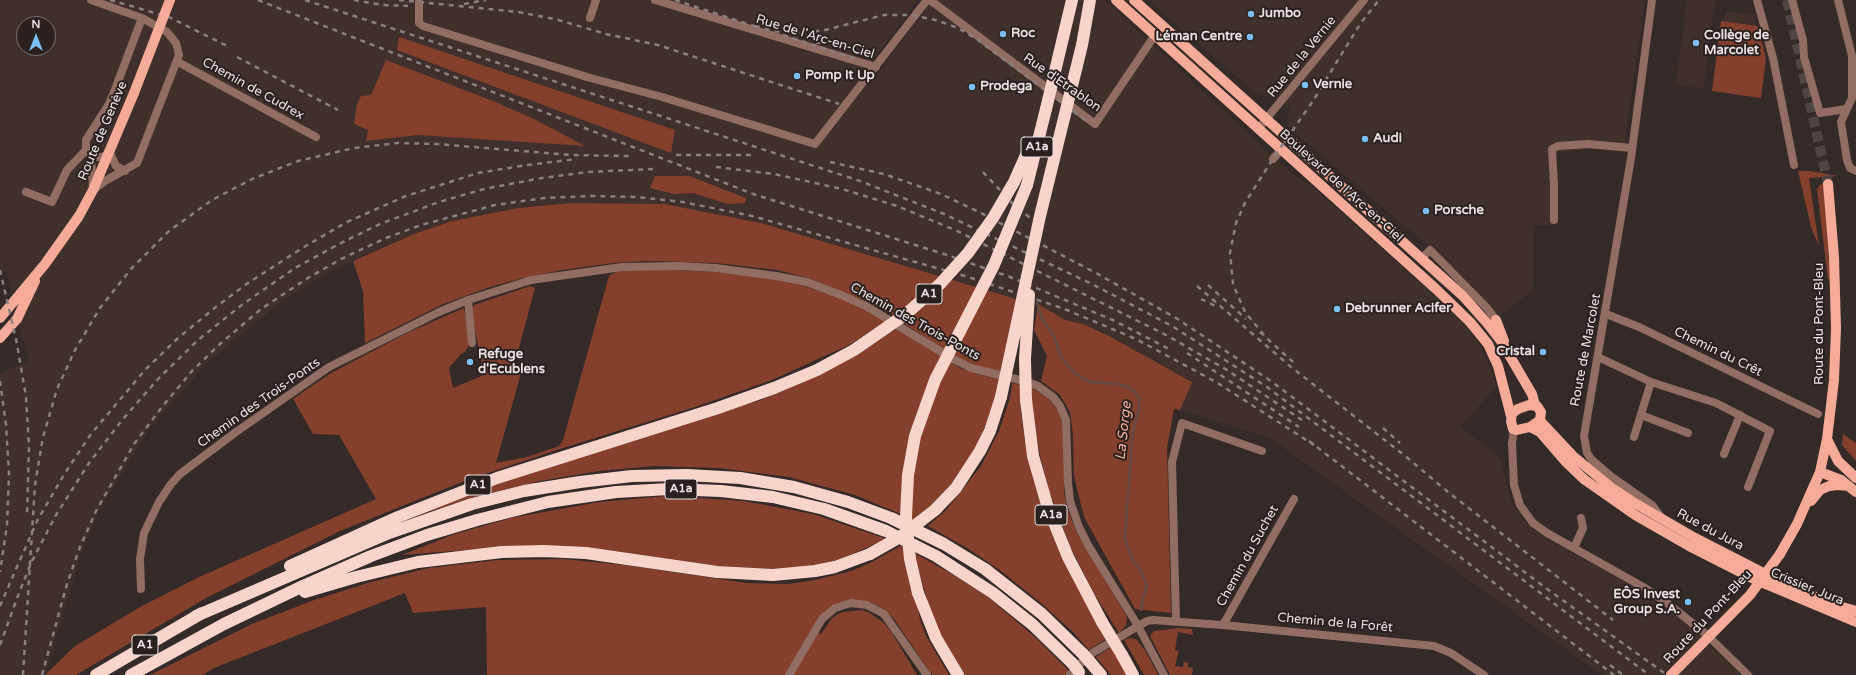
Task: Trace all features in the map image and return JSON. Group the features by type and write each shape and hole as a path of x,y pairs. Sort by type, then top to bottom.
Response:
{"highway":[{"name":"A1","path":"96,675 196,616 325,549 431,503 537,465 718,408 774,388 817,370 854,350 906,314 940,284 968,252 997,212 1017,176 1046,110 1072,0"},
{"name":"A1","path":"131,675 205,634 260,607 356,577 439,558 481,553 544,551 586,553 716,572 773,575 814,571 835,567 870,554 900,537 935,510 956,488 980,451 990,431 1001,397 1033,250 1082,45 1090,0"},
{"name":"A1a","path":"958,675 936,638 918,593 910,559 906,517 908,475 915,436 935,380 985,284 1019,207 1046,110"},
{"name":"A1a","path":"1033,250 1025,348 1026,400 1033,456 1048,508 1068,556 1102,622 1133,675"},
{"name":"A1a","path":"196,616 389,533 438,515 489,499 543,488 615,478 650,475 705,475 758,480 822,494 870,510 918,530 962,555 1011,588 1047,618 1087,658 1101,675"},
{"name":"A1a","path":"260,607 391,548 454,526 511,511 565,499 616,492 669,489 721,490 773,498 824,509 865,523 912,543 949,563 993,592 1033,625 1076,672"}],"main road":[{"name":"Route de Genève","path":"0,318 45,264 78,216 93,190 110,153 170,0"},
{"name":"Boulevard de l'Arc-en-Ciel","path":"1116,0 1436,288 1476,329 1488,344 1498,366 1506,390 1511,416"},
{"name":"Boulevard de l'Arc-en-Ciel","path":"1134,0 1422,258 1476,309 1501,341 1532,394 1535,405"},
{"name":"Route du Pont-Bleu","path":"1671,675 1750,595 1780,554 1805,507 1821,468 1827,439 1834,380 1836,328 1834,257 1828,184"},
{"name":"Route de Genève","path":"0,338 17,319 45,264"},
{"path":"1496,320 1511,360"},
{"path":"1529,404 1535,405 1540,410 1540,420 1530,427 1514,430 1511,424 1511,416 1513,412 1520,407 1529,404"},
{"name":"Rue du Jura","path":"1540,420 1582,464 1612,488 1665,521 1777,580 1854,609"},
{"name":"Crissier, Jura","path":"1530,427 1540,432 1565,462 1585,480 1610,499 1689,546 1762,582 1856,622"},
{"path":"1827,439 1838,461 1853,483"},
{"path":"1821,468 1841,480 1853,483"},
{"path":"1805,507 1820,490 1838,484 1853,483"}],"street":[{"path":"91,0 142,18 167,32 173,38 178,48 178,62 137,163 105,181 93,190"},
{"name":"Rue de l'Arc-en-Ciel","path":"419,0 419,23 423,26 587,77 662,97 815,144 876,67 655,0"},
{"path":"590,18 596,0"},
{"path":"876,67 927,0"},
{"name":"Rue d'Etrablon","path":"930,0 1095,124 1155,35"},
{"name":"Rue de la Vernie","path":"1258,129 1364,0"},
{"name":"Route de Marcolet","path":"1652,0 1632,148 1606,314 1588,403 1584,436 1587,453 1598,466 1652,505 1665,521"},
{"path":"1757,0 1773,58 1794,165"},
{"path":"1792,0 1803,40 1804,57 1820,113 1846,109"},
{"path":"1838,0 1852,50 1852,98 1841,122 1843,141 1849,166 1856,171"},
{"path":"93,190 86,140 114,92 142,18"},
{"name":"Chemin de Cudrex","path":"178,62 316,137"},
{"path":"1554,220 1552,149 1558,146 1588,144 1632,148"},
{"path":"1273,159 1281,150"},
{"path":"89,153 102,157 110,153 116,166 125,171"},
{"path":"26,192 52,202 67,170 89,153"},
{"path":"1422,258 1430,250 1487,308 1496,320"},
{"name":"Chemin des Trois-Ponts","path":"141,589 140,559 144,534 159,502 171,484 180,474 273,405 329,367 439,312 468,300 531,280 622,267 679,266 716,268 776,276 807,282 866,306 953,360 971,368 1028,382 1038,386 1053,396 1065,416 1068,432 1068,484 1070,501 1079,527 1088,545 1138,626 1164,675"},
{"path":"468,300 472,343"},
{"name":"Chemin du Crêt","path":"1606,314 1639,327 1818,414"},
{"path":"1598,357 1651,382 1716,403 1770,431 1748,487"},
{"path":"1634,437 1651,382"},
{"path":"1641,415 1688,433"},
{"path":"1724,454 1740,415"},
{"path":"1176,620 1172,462 1182,423 1262,451"},
{"path":"1514,430 1512,443 1514,477 1520,504 1528,517 1541,529 1639,585 1667,603 1706,634 1748,675"},
{"name":"Chemin du Suchet","path":"1222,625 1294,498"},
{"path":"1574,548 1583,528 1581,518"},
{"path":"789,675 822,619 839,606 851,603 867,605 884,614 927,675"},
{"name":"Chemin de la Forêt","path":"1076,672 1080,663 1094,652 1138,626 1150,620 1176,620 1434,646 1451,653 1484,675"}],"shaded area":[{"path":"0,0 918,0 868,67 810,150 874,78 932,0 1105,0 1275,158 1293,174 1309,184 1437,298 1467,327 1478,343 1494,375 1496,387 1460,427 1495,453 1501,461 1511,500 1522,519 1541,536 1638,589 1687,623 1740,675 1602,675 1270,438 1180,410 1191,381 1109,336 1083,324 1065,320 1038,304 999,295 761,223 665,204 571,203 518,208 452,221 414,234 368,253 324,275 284,300 208,362 150,428 100,509 80,557 45,675 0,675 0,373 29,361 6,270 0,275"},
{"path":"1148,0 1645,0 1625,138 1625,154 1621,152 1589,149 1556,153 1557,225 1534,225 1533,290 1500,316 1439,255 1298,135 1288,124 1289,107 1270,97 1258,95"},
{"name":"Collège de Marcolet","path":"1687,0 1715,0 1703,89 1676,85"},
{"name":"Collège de Marcolet","path":"1726,11 1755,15 1754,25 1725,22"},
{"path":"1721,21 1758,26 1766,59 1761,98 1712,91"},
{"path":"399,37 675,130 671,153 397,50"},
{"path":"386,60 493,101 534,119 585,146 418,135 366,141 368,130 354,124 357,104 361,96 371,95"},
{"path":"1798,171 1810,171 1838,176 1809,178 1819,246 1811,227"},
{"path":"655,176 689,176 746,198 745,203 728,204 693,193 674,194 650,188"},
{"path":"1821,184 1824,185 1830,279 1828,279 1817,189"},
{"path":"571,203 665,204 761,223 1016,299 1002,372 972,365 956,358 889,313 864,300 808,278 777,270 716,263 648,261 613,263 562,270 519,279 490,287 443,304 365,343 363,291 353,261 414,234 452,221 518,208"},
{"path":"648,269 717,272 774,279 805,286 840,298 887,320 849,345 772,380 695,407 467,480 340,531 206,598 76,675 45,675 75,646 140,607 199,577 376,499 339,435 313,434 293,399 331,373 409,332 464,308 470,342 466,351 461,354 449,368 453,388 484,375 471,310 474,305 530,286 535,288 515,363 523,366 496,463 527,457 559,446 563,440 609,276 617,271"},
{"path":"1038,304 1065,320 1083,324 1109,336 1192,382 1180,410 1174,409 1167,448 1171,613 1135,609 1084,517 1074,476 1073,435 1070,412 1060,395 1041,381 1047,356 1034,330"},
{"path":"898,328 960,368 977,374 1000,379 990,415 976,447 955,480 933,505 915,520 855,495 789,477 719,468 655,466 599,471 540,481 471,498 413,517 469,493 574,457 761,400 813,377"},
{"path":"1012,383 1020,385 1021,414 1026,448 1047,522 1063,559 1106,639 1089,650 1073,632 1041,603 1001,571 967,548 928,526 947,509 981,466 999,431 1010,398"},
{"path":"1031,387 1048,398 1059,411 1064,435 1064,492 1067,508 1076,531 1127,617 1126,625 1119,633 1093,592 1070,546 1049,491 1040,456 1031,407"},
{"path":"1843,434 1856,443 1856,461 1842,445"},
{"path":"667,496 744,501 813,514 887,539 838,560 811,566 778,569 710,566 615,551 578,547 517,546 402,555 452,535 511,518 599,502"},
{"path":"904,544 920,619 926,636 949,675 932,675 894,619 884,609 870,602 852,600 844,601 831,607 813,630 821,634 832,618 842,612 863,610 870,613 885,624 892,633 917,675 487,675 486,607 413,613 405,593 214,668 203,675 150,675 252,624 314,600 371,582 429,568 498,560 562,559 625,565 747,583 788,584 815,580 851,571 870,563"},
{"path":"914,553 956,576 989,598 1036,638 1069,671 1065,675 964,675 939,632 931,614"},
{"path":"1178,628 1192,629 1193,635 1178,632 1175,650 1179,651 1175,666 1183,667 1184,662 1188,663 1188,667 1193,668 1192,675 1170,675 1150,636 1154,631"},
{"path":"1130,638 1136,639 1144,648 1158,675 1144,675 1124,640"},
{"path":"1111,647 1127,675 1111,675 1096,657"}],"waterway":[{"name":"La Sorge","path":"1037,303 1041,317 1054,336 1061,357 1074,373 1090,382 1118,384 1127,387 1135,392 1139,399 1139,409 1132,437 1125,539 1133,561 1140,569 1147,586 1141,610"}],"tunnel":[{"path":"1787,0 1828,184"}],"railway":[{"path":"110,0 169,17 229,47"},
{"path":"258,0 753,194 944,254 1010,277 1115,321 1169,349"},
{"path":"305,0 860,181 944,214 1092,284 1172,326 1267,387 1649,675"},
{"path":"354,0 383,5 408,6"},
{"path":"399,0 518,12 555,19 606,34 658,45 839,104"},
{"path":"464,4 486,0"},
{"path":"675,0 760,28"},
{"path":"1264,335 1245,312 1233,284 1230,253 1236,223 1245,203 1274,157 1313,101 1360,24 1379,0"},
{"path":"755,26 780,32 802,32 821,31 884,15 911,15 936,20 958,28 978,40 1085,120"},
{"path":"783,35 859,60"},
{"path":"816,43 839,41"},
{"path":"237,57 338,110"},
{"path":"23,675 35,485 43,437 57,389 75,350 100,308 131,269 169,231 212,200 252,179 298,161 354,148 397,143 437,144 571,155 631,156"},
{"path":"676,155 755,155"},
{"path":"0,606 37,521 65,473 91,434 145,370 177,339 217,306 248,283 304,247 347,222 406,196 478,173 577,159"},
{"path":"830,162 884,174 941,194 981,213 1096,273 1176,318 1271,381 1550,591 1667,675"},
{"path":"716,167 774,174 842,189 897,206 955,230 1166,335 1227,370 1302,420"},
{"path":"0,645 32,561 56,515 89,463 123,419 158,379 198,340 243,304 295,268 339,244 380,224 439,202 484,189 542,178 588,172 653,169"},
{"path":"983,172 1015,206 1042,227"},
{"path":"42,675 67,584 80,547 96,511 134,444 192,371 220,344 261,309 308,278 341,259 386,238 421,225 495,205 544,198 591,196 637,197 683,202 752,216 965,276 1062,308 1136,339 1216,382 1314,445"},
{"path":"0,270 17,344 26,397 29,447 27,517"},
{"path":"1208,285 1246,319"},
{"path":"1197,286 1291,367 1404,455 1448,492 1613,620"},
{"path":"1201,299 1217,307"},
{"path":"1260,332 1293,362"},
{"path":"1187,353 1299,427"},
{"path":"0,381 6,425 9,474 7,525 0,572"},
{"path":"1383,428 1400,443"},
{"path":"1309,441 1614,675"},
{"path":"1610,665 1623,675"}],"place":[{"name":"Jumbo","path":"1251,14"},
{"name":"Roc","path":"1003,34"},
{"name":"Léman Centre","path":"1250,37"},
{"name":"Collège de Marcolet","path":"1696,43"},
{"name":"Pomp It Up","path":"797,76"},
{"name":"Vernie","path":"1305,85"},
{"name":"Prodega","path":"972,87"},
{"name":"Audi","path":"1365,139"},
{"name":"Porsche","path":"1426,211"},
{"name":"Debrunner Acifer","path":"1337,309"},
{"name":"Cristal","path":"1543,352"},
{"name":"Refuge d'Ecublens","path":"470,362"},
{"name":"EÔS Invest Group S.A.","path":"1688,602"}]}
